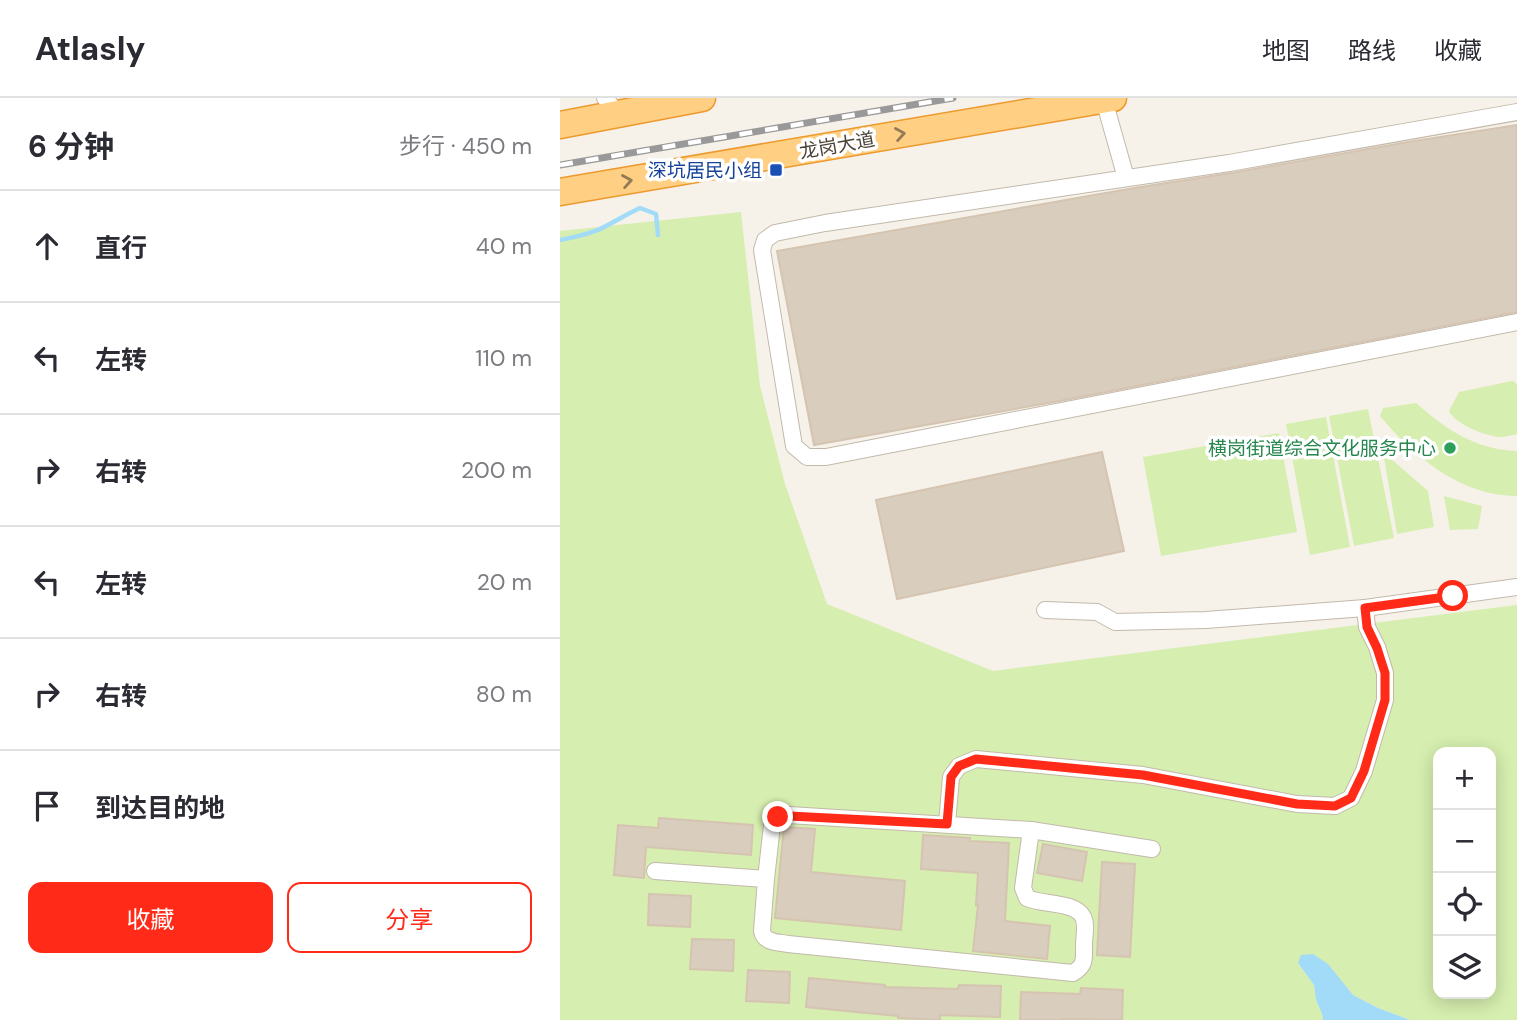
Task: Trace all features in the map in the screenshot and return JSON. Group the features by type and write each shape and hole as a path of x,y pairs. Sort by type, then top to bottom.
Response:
{"highway":[{"path":"560,125 614,103 702,98"},
{"name":"龙岗大道","path":"560,192 1108,99"}],"street":[{"path":"1108,99 1126,178"},
{"path":"1517,112 1229,163 825,222 775,233 765,240 762,250 794,446 807,457 826,457 1517,322"},
{"path":"1045,610 1097,612 1115,622 1206,620 1365,608 1517,587"},
{"path":"947,824 951,777 959,766 976,759 1143,775 1297,804 1335,806 1351,798 1364,771 1385,700 1385,673 1367,627 1365,608"},
{"path":"1031,830 1023,888 1027,898 1035,902 1066,905 1084,917 1084,961 1081,968 1073,973 788,944 767,940 763,936 772,825 778,817 801,816 1031,830 1152,849"},
{"path":"655,871 766,879"}],"green space":[{"path":"741,212 760,386 785,484 827,604 993,671 1517,605 1517,1020 1410,1020 1378,1008 1353,995 1342,983 1298,963 1314,985 1323,1020 560,1020 560,231"},
{"name":"横岗街道综合文化服务中心","path":"1512,381 1517,385 1517,434 1500,437 1479,432 1464,425 1449,411 1459,392"},
{"name":"横岗街道综合文化服务中心","path":"1416,403 1450,430 1474,442 1517,451 1517,496 1477,489 1440,471 1408,446 1380,416 1383,408"},
{"path":"1368,409 1394,538 1354,546 1329,416"},
{"path":"1326,417 1350,547 1310,555 1286,424"},
{"path":"1279,433 1297,532 1161,556 1143,457"},
{"path":"1383,452 1428,491 1434,527 1397,534"},
{"path":"1444,496 1482,506 1478,529 1450,530"}],"water":[{"path":"1313,954 1328,964 1353,995 1410,1020 1323,1020 1314,985 1298,963 1301,955"}],"building":[{"path":"1517,125 1517,312 1065,400 814,445 777,251 1134,188"},
{"path":"1102,452 1124,551 897,599 876,500"},
{"path":"659,818 753,825 751,855 646,847 644,878 614,875 618,825 658,828"},
{"path":"784,827 815,829 811,872 905,881 901,930 775,918"},
{"path":"923,835 1009,843 1005,921 1050,926 1047,959 973,951 978,873 921,869"},
{"path":"1043,844 1087,852 1082,881 1037,873"},
{"path":"1102,862 1135,864 1130,957 1097,955"},
{"path":"649,894 691,896 690,927 648,925"},
{"path":"692,939 734,940 733,971 690,969"},
{"path":"748,970 790,972 789,1003 746,1001"},
{"path":"809,978 885,987 958,989 959,985 1001,986 1000,1017 940,1015 940,1020 898,1018 806,1007"},
{"path":"1081,988 1123,990 1122,1020 1020,1020 1021,992 1080,994"}],"waterway":[{"path":"560,240 594,232 640,208 656,214 658,235"}],"railway":[{"path":"560,165 953,98"}],"place":[{"name":"深坑居民小组","path":"776,170"},
{"name":"横岗街道综合文化服务中心","path":"1450,448"}],"route":[{"path":"778,817 947,824 951,777 959,766 976,759 1143,775 1297,804 1335,806 1351,798 1364,771 1385,700 1385,673 1367,627 1365,608 1453,596"}]}
